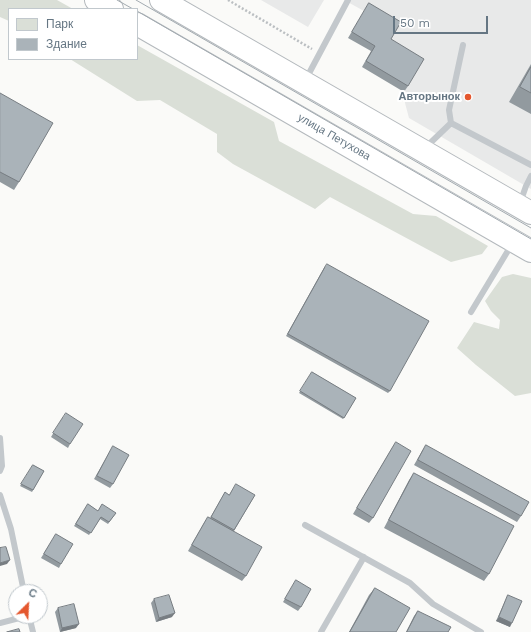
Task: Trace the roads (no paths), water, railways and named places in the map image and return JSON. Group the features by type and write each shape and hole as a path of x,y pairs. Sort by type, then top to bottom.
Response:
{"highway":[{"path":"96,0 110,8"},
{"path":"161,0 525,210"},
{"name":"улица Петухова","path":"138,25 522,246"}],"lane":[{"path":"304,82 348,0"},
{"path":"451,122 449,110 463,45"},
{"path":"423,151 451,122"},
{"path":"451,122 531,165"},
{"path":"525,210 526,186 531,176"},
{"path":"471,312 522,246"},
{"path":"0,438 2,466 0,471"},
{"path":"0,495 11,529 22,584"},
{"path":"305,525 410,583 433,604 481,632"},
{"path":"321,632 364,557"}],"tram line":[{"path":"117,0 131,8"},
{"path":"136,0 531,228"},
{"path":"138,12 531,239"}],"place":[{"name":"Авторынок","path":"468,97"}]}
